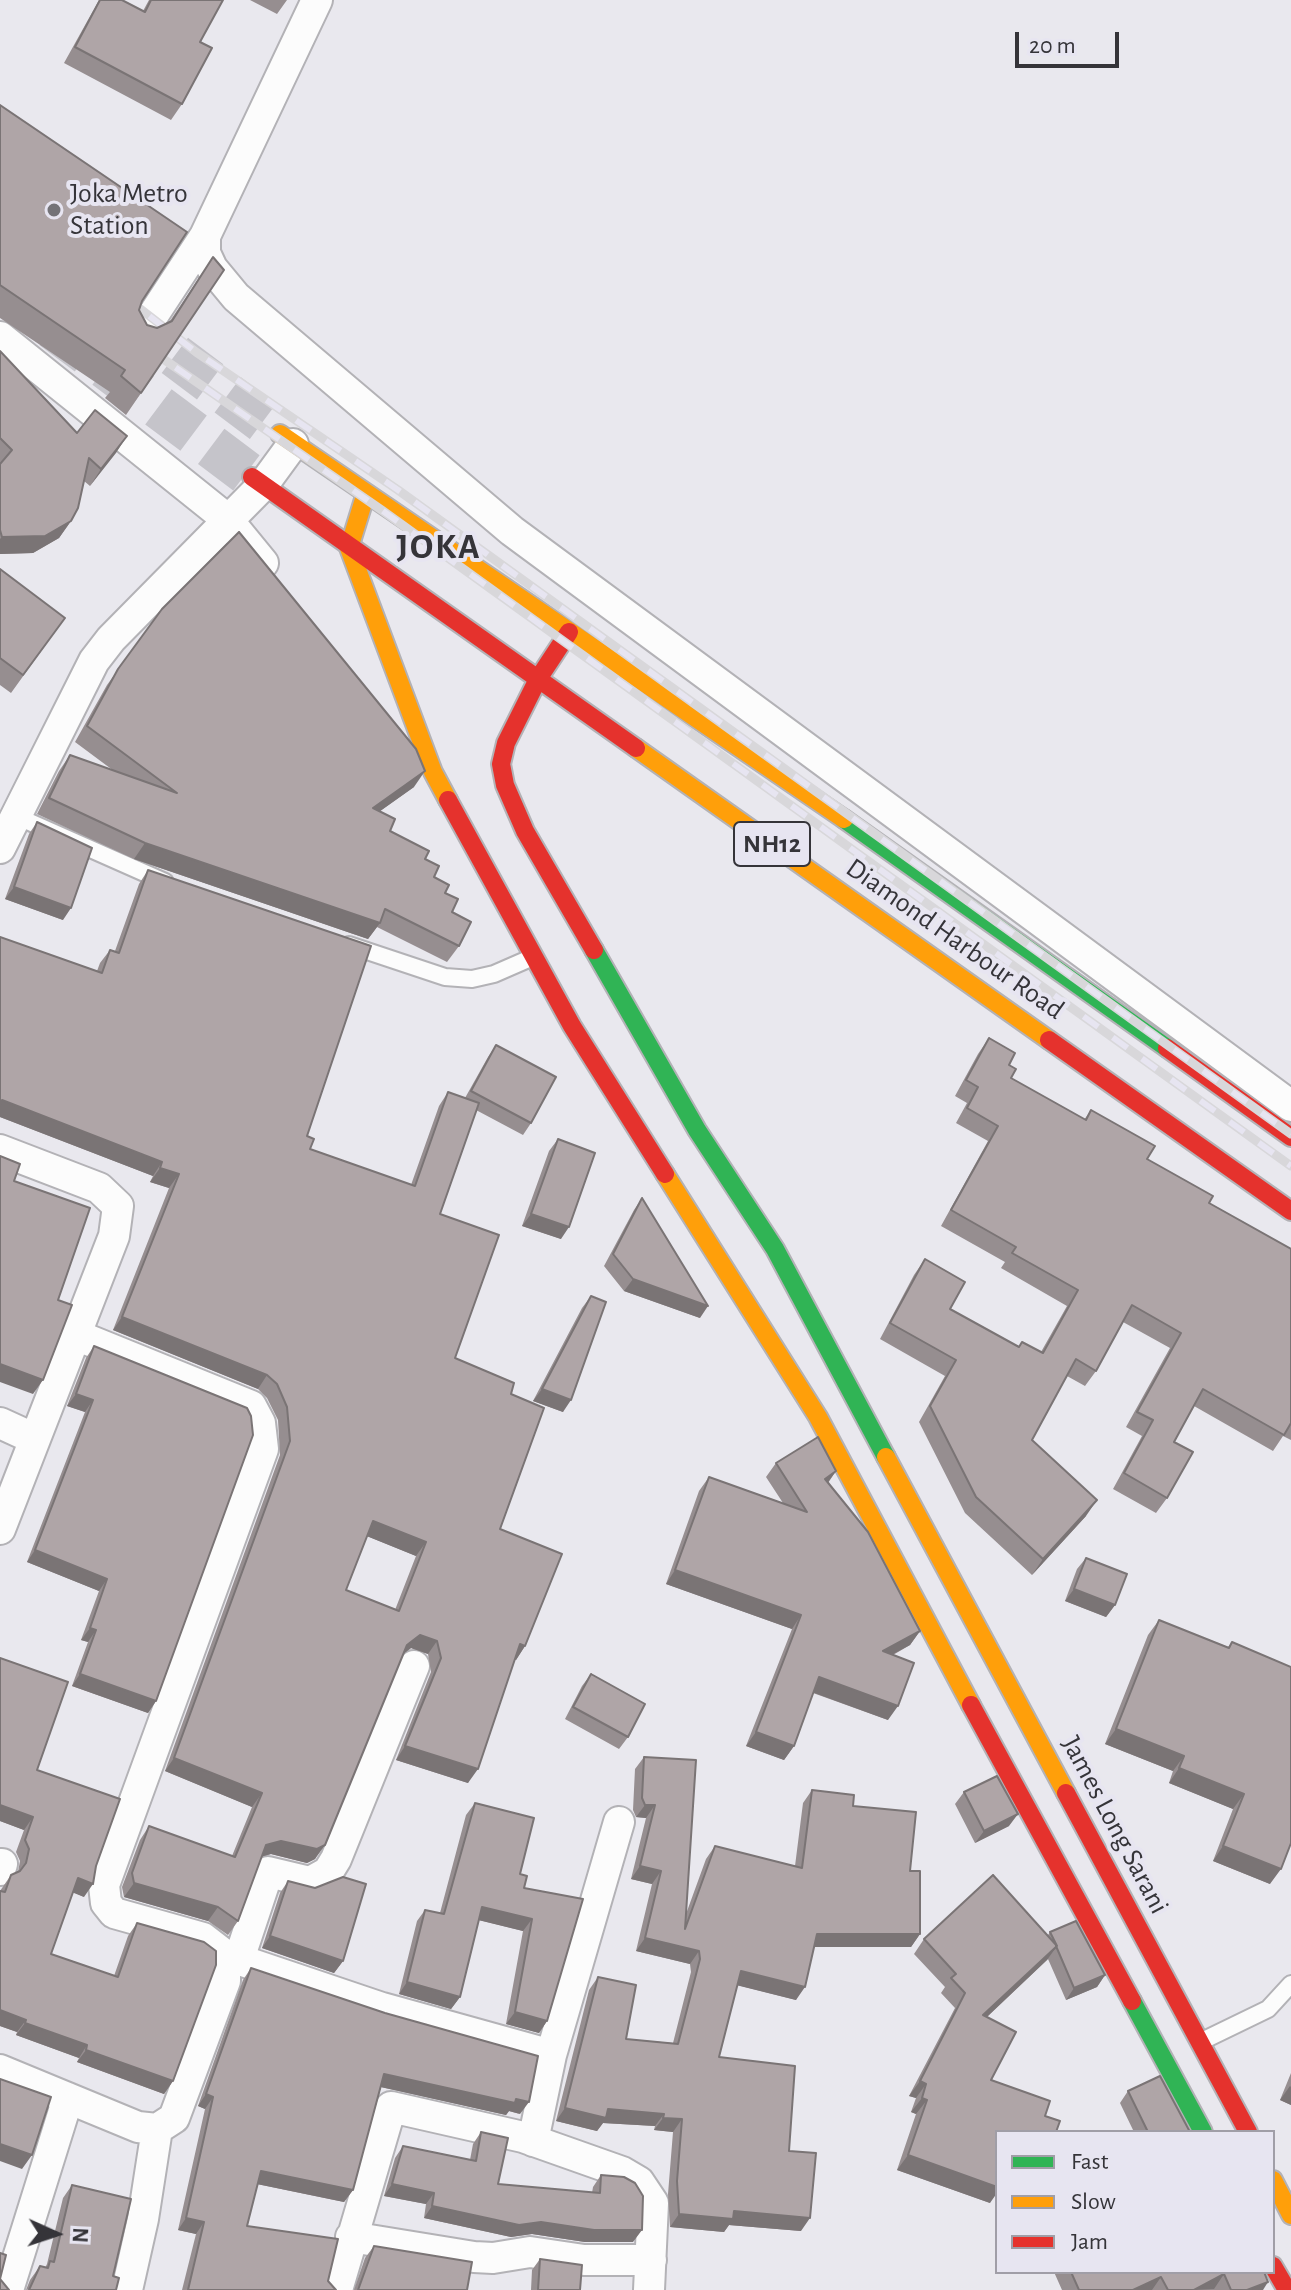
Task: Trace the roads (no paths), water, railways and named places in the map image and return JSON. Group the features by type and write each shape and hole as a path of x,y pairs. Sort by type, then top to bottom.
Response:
{"main road":[{"name":"Diamond Harbour Road","path":"286,439 953,893 1291,1137"},
{"name":"Diamond Harbour Road","path":"258,481 1291,1211"},
{"path":"366,493 349,548 433,772 572,1026 818,1417 910,1594 1202,2130"},
{"name":"James Long Sarani","path":"569,632 538,679 506,743 501,764 505,785 525,831 697,1130 775,1249 1247,2130"},
{"path":"1275,2184 1291,2215"},
{"path":"1275,2269 1287,2290"}],"street":[{"path":"142,332 205,236 317,0"},
{"path":"205,236 205,253 212,268 236,297 512,531 1291,1106"},
{"path":"0,337 227,519 286,591"},
{"path":"5,835 94,661 227,519 286,439"},
{"path":"374,700 433,772"},
{"path":"0,1150 99,1188 118,1206 114,1236 0,1529"},
{"path":"76,1335 251,1406 260,1423 263,1449 104,1885 106,1903 114,1913 203,1938 232,1957 382,2008 551,2055"},
{"path":"0,1423 35,1439"},
{"path":"0,2070 138,2127 157,2129 174,2118 232,1957 268,1872 310,1882 328,1872 414,1666"},
{"path":"533,2141 551,2055 619,1822"},
{"path":"8,2290 68,2098"},
{"path":"337,2290 351,2237 391,2107 533,2141 622,2172 639,2182 653,2203 650,2275 530,2252 474,2257 351,2237"},
{"path":"127,2290 143,2219 157,2129"}],"lane":[{"path":"5,835 130,869 179,887"},
{"path":"327,937 445,977 472,979 494,974 534,957"},
{"path":"1201,2042 1268,2009 1291,1984"}],"tunnel":[{"path":"0,288 252,477"},
{"path":"122,316 280,434"}],"railway":[{"path":"121,294 196,352 398,490 1291,1134"},
{"path":"146,347 383,511 1291,1166"}],"place":[{"name":"Joka Metro Station","path":"54,210"}],"district":[{"name":"JOKA","path":"439,547"}]}
